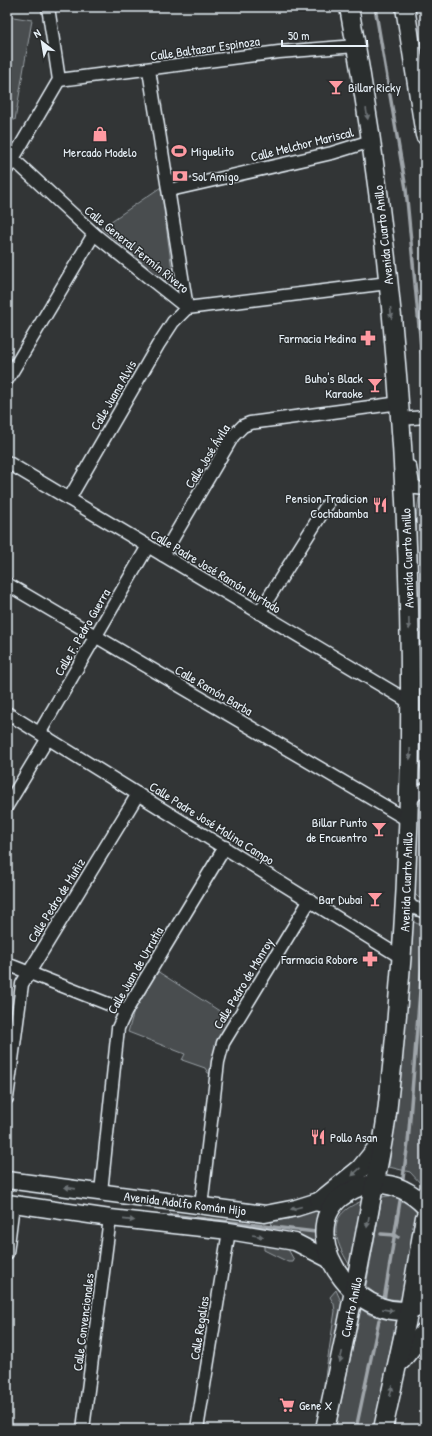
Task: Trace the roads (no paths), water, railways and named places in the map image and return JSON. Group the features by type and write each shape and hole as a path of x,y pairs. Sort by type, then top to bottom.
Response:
{"highway":[{"name":"Avenida Cuarto Anillo","path":"349,7 372,142 404,414 402,438 407,520 411,703 409,811 402,958 388,1107 382,1142 367,1185"},
{"path":"405,7 422,82 425,135"},
{"path":"319,1202 360,1169 382,1142"},
{"path":"420,1307 395,1311 382,1309 371,1304 355,1292 332,1261 324,1240 324,1227 327,1215 336,1202 367,1185 388,1184 402,1188 425,1206"},
{"name":"Cuarto Anillo","path":"324,1429 355,1292 367,1185"},
{"path":"383,1429 397,1366 420,1307 425,1217"},
{"path":"397,1366 422,1337"}],"main road":[{"name":"Avenida Adolfo Román Hijo","path":"7,1180 265,1214 319,1202 367,1185"},
{"path":"152,1223 157,1200"},
{"name":"Avenida Adolfo Román Hijo","path":"10,1204 110,1218 229,1231 295,1242 332,1261"}],"street":[{"path":"9,162 58,80 48,7"},
{"name":"Calle Baltazar Espinoza","path":"58,80 149,70 278,52 356,46"},
{"path":"149,70 170,190 187,308"},
{"name":"Calle Melchor Mariscal","path":"170,190 332,153 372,142"},
{"name":"Calle General Fermín Rivero","path":"9,162 94,234 187,308 388,283"},
{"path":"7,380 94,234"},
{"name":"Calle Juana Alvis","path":"69,499 158,345 173,322 187,308"},
{"name":"Calle José Ávila","path":"163,555 233,436 243,426 250,423 404,414 425,418"},
{"path":"402,438 409,449 412,482 422,489"},
{"name":"Calle Padre José Ramón Hurtado","path":"7,462 411,703"},
{"path":"259,613 327,505"},
{"name":"Calle F. Pedro Guerra","path":"7,806 95,637 148,546"},
{"name":"Calle Ramón Barba","path":"7,584 95,637 409,811"},
{"name":"Calle Padre José Molina Campo","path":"7,713 402,958"},
{"path":"409,811 416,794 425,789"},
{"name":"Calle Pedro de Muñiz","path":"7,1098 22,984 138,794"},
{"name":"Calle Juan de Urrutia","path":"101,1192 118,1028 126,1010 225,847"},
{"path":"405,898 412,907 425,912"},
{"name":"Calle Pedro de Monroy","path":"201,1206 218,1062 223,1043 310,900"},
{"path":"7,964 126,1010"},
{"path":"7,1253 10,1204"},
{"name":"Calle Convencionales","path":"83,1429 110,1218"},
{"name":"Calle Regalías","path":"197,1429 229,1231"}],"waterway":[{"path":"375,7 406,189 425,389"},
{"path":"403,1178 408,1143 425,927"},
{"path":"384,1300 400,1201"},
{"path":"171,1215 316,1232"},
{"path":"381,1234 395,1235 398,1237"},
{"path":"356,1429 379,1320"}],"place":[{"name":"Billar Ricky","path":"336,87"},
{"name":"Mercado Modelo","path":"100,134"},
{"name":"Miguelito","path":"179,151"},
{"name":"Sol Amigo","path":"180,176"},
{"name":"Farmacia Medina","path":"368,338"},
{"name":"Buho's Black Karaoke","path":"375,385"},
{"name":"Pension Tradicion Cochabamba","path":"380,505"},
{"name":"Billar Punto de Encuentro","path":"379,829"},
{"name":"Bar Dubai","path":"375,899"},
{"name":"Farmacia Robore","path":"370,959"},
{"name":"Pollo Asan","path":"318,1137"},
{"name":"Gene X","path":"287,1405"}]}
